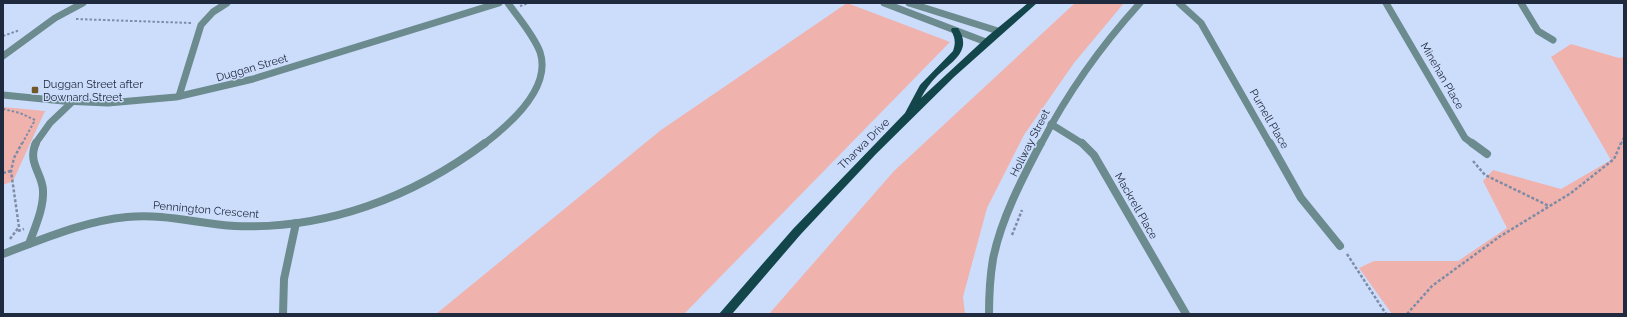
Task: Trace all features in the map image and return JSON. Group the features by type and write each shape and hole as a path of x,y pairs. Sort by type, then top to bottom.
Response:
{"main road":[{"name":"Tharwa Drive","path":"725,314 768,263 833,192 986,42 1033,3"},
{"path":"908,117 915,97 930,77 959,49 961,43 960,36 956,30"}],"street":[{"path":"3,56 55,18 84,3"},
{"path":"179,96 202,23 213,12 228,3"},
{"name":"Duggan Street","path":"3,94 71,103 124,103 179,96 247,82 499,3"},
{"name":"Pennington Crescent","path":"3,254 78,227 128,217 158,216 247,226 296,224 335,216 373,205 409,190 441,173 467,156 515,118 534,94 541,79 542,63 538,48 508,3"},
{"path":"884,3 986,42"},
{"path":"909,3 998,31"},
{"name":"Hollway Street","path":"989,314 989,285 995,251 1012,204 1051,124 1075,83 1101,48 1140,3"},
{"name":"Purnell Place","path":"1179,3 1201,23 1302,198 1340,246"},
{"name":"Minehan Place","path":"1386,3 1465,138 1487,154"},
{"path":"1521,3 1538,31 1553,40"},
{"path":"29,244 43,194 40,178 32,159 35,145 44,130 71,103"},
{"name":"Mackrell Place","path":"1051,124 1080,140 1094,155 1186,314"},
{"path":"283,314 284,279 296,224"}],"path":[{"path":"73,18 202,23"},
{"path":"3,109 20,113 34,120 14,158 11,171 17,204 18,231"},
{"path":"1407,314 1432,286 1499,237 1571,193 1614,159 1624,137"},
{"path":"1474,162 1485,174 1550,206"},
{"path":"3,173 11,171"},
{"path":"1012,236 1023,208"},
{"path":"8,241 18,231 35,226"},
{"path":"1340,246 1350,258 1386,314"}],"shaded area":[{"path":"847,3 950,42 684,314 436,314 661,130"},
{"path":"1075,3 1124,3 1074,63 1024,135 987,208 963,297 965,314 769,314 894,171"},
{"path":"1571,44 1619,58 1624,57 1624,314 1392,314 1359,268 1374,261 1458,261 1507,228 1483,181 1493,170 1561,189 1611,160 1551,57"},
{"path":"3,107 45,111 13,181 3,185"}],"place":[{"name":"Duggan Street after Downard Street","path":"35,90"}]}
